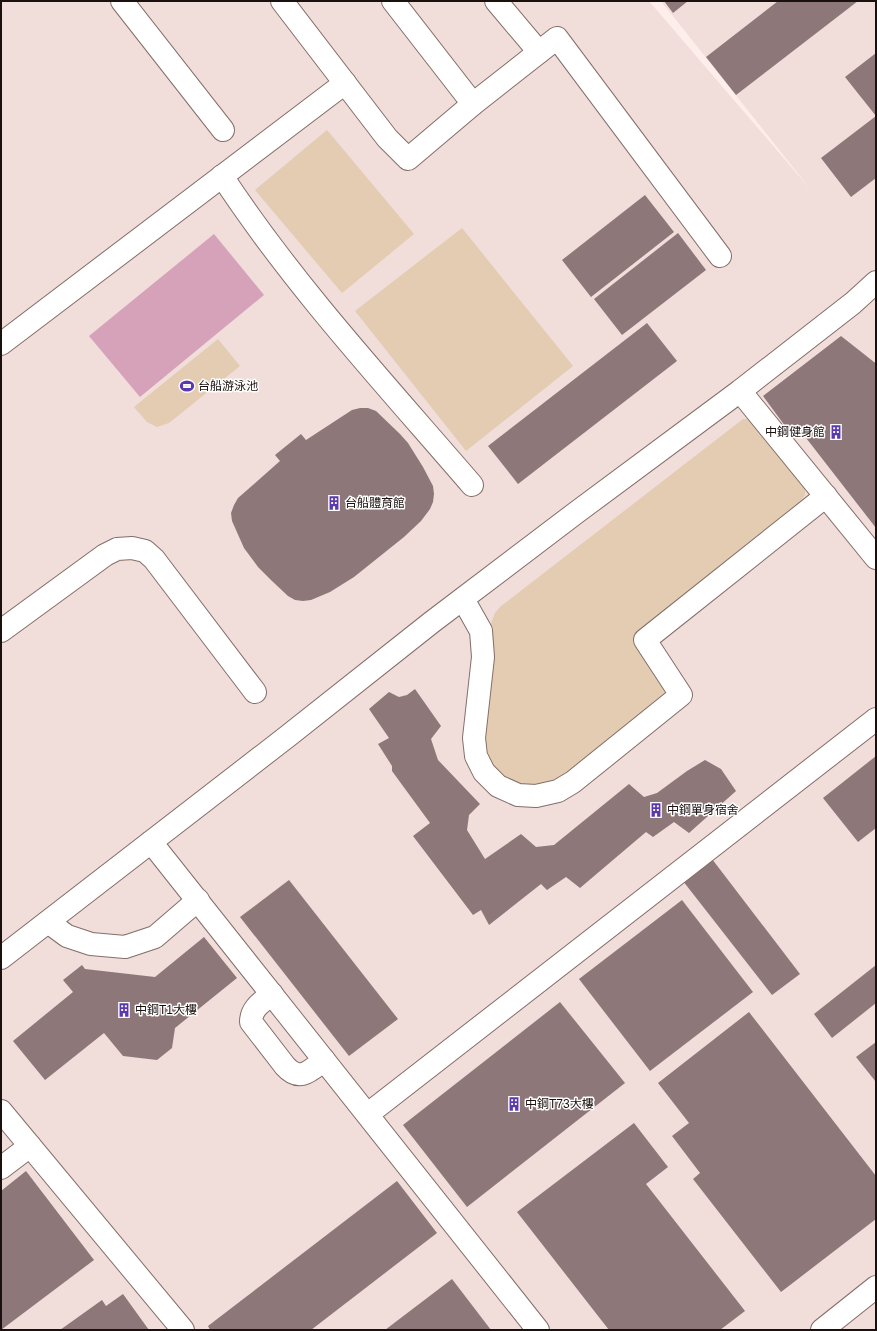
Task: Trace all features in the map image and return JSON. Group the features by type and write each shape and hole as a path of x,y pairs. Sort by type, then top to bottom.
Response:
{"lane":[{"path":"122,1 223,130"},
{"path":"282,1 387,138 408,159 473,104 557,38 720,256"},
{"path":"393,1 473,104"},
{"path":"496,1 539,52"},
{"path":"1,344 345,83"},
{"path":"222,176 241,205 320,307 472,486"},
{"path":"1,958 463,599 577,512 740,392 853,303 876,282"},
{"path":"740,392 876,558"},
{"path":"463,599 481,631 483,657 474,738 476,756 484,772 498,786 518,795 536,796 558,791 573,782 681,695 645,640 826,496"},
{"path":"1,631 104,555 117,548 132,548 145,551 154,559 255,692"},
{"path":"368,1114 876,719"},
{"path":"151,842 538,1330"},
{"path":"48,922 67,936 92,944 125,947 155,937 198,900"},
{"path":"272,994 253,1011 251,1022 285,1066 290,1072 306,1074 324,1060"},
{"path":"1,1111 183,1330"},
{"path":"1,1168 30,1146"},
{"path":"822,1330 876,1287"}],"shaded area":[{"path":"1,1 649,1 811,190 661,1 876,1 876,1330 1,1330"},
{"path":"327,130 414,234 342,293 255,190"},
{"path":"462,228 573,366 466,451 355,311"},
{"path":"214,234 264,295 140,397 89,336"},
{"name":"台船游泳池","path":"218,339 240,366 169,423 157,427 147,422 134,407"},
{"path":"743,419 752,419 805,482 805,495 800,502 633,637 670,695 572,775 541,788 513,784 490,765 479,742 491,623 495,613 500,607"}],"building":[{"path":"664,1 688,1 673,13"},
{"path":"778,1 858,1 736,95 706,57"},
{"path":"876,53 876,116 845,77"},
{"path":"876,116 876,178 851,197 821,158"},
{"path":"645,195 674,232 591,297 562,260"},
{"path":"678,233 706,270 622,335 594,299"},
{"path":"647,323 677,361 518,484 488,446"},
{"name":"中鋼健身館","path":"841,336 876,363 876,528 803,434 788,430 763,396"},
{"name":"台船體育館","path":"368,408 376,411 408,443 433,486 433,502 430,509 421,521 404,537 354,577 330,592 311,600 295,600 288,596 258,567 244,548 232,521 231,513 238,498 280,461 275,455 301,434 306,440 352,410"},
{"name":"中鋼單身宿舍","path":"415,689 441,726 431,739 438,760 480,804 469,815 467,830 485,859 521,834 536,847 554,845 629,784 644,797 657,793 705,760 721,769 736,791 689,833 674,822 653,837 646,832 580,888 566,877 547,890 541,884 489,925 481,910 473,915 413,836 430,823 392,771 392,766 378,744 389,738 369,709 389,692 399,697 407,695"},
{"path":"876,756 876,828 858,842 823,798"},
{"path":"712,859 800,974 772,995 683,881"},
{"path":"289,880 398,1019 349,1056 240,917"},
{"path":"682,900 753,992 650,1071 579,979"},
{"name":"中鋼T1大樓","path":"204,937 237,978 175,1028 172,1048 157,1060 123,1056 104,1033 45,1080 13,1041 73,992 63,980 82,965 85,969 155,977"},
{"path":"876,965 876,1003 832,1038 814,1014"},
{"name":"中鋼T73大樓","path":"560,1002 625,1083 467,1207 403,1125"},
{"path":"749,1012 876,1176 876,1219 781,1292 693,1179 700,1173 672,1136 689,1123 658,1083"},
{"path":"876,1042 876,1082 856,1057"},
{"path":"634,1123 668,1167 646,1184 745,1311 720,1330 609,1330 517,1212"},
{"path":"26,1171 94,1260 1,1330 1,1191"},
{"path":"397,1181 437,1233 311,1330 210,1330 208,1326"},
{"path":"452,1279 491,1330 385,1330"},
{"path":"123,1294 149,1330 60,1330 102,1300 106,1306"}],"place":[{"name":"台船游泳池","path":"187,386"},
{"name":"中鋼健身館","path":"836,432"},
{"name":"台船體育館","path":"334,503"},
{"name":"中鋼單身宿舍","path":"656,810"},
{"name":"中鋼T1大樓","path":"124,1010"},
{"name":"中鋼T73大樓","path":"514,1104"}]}
